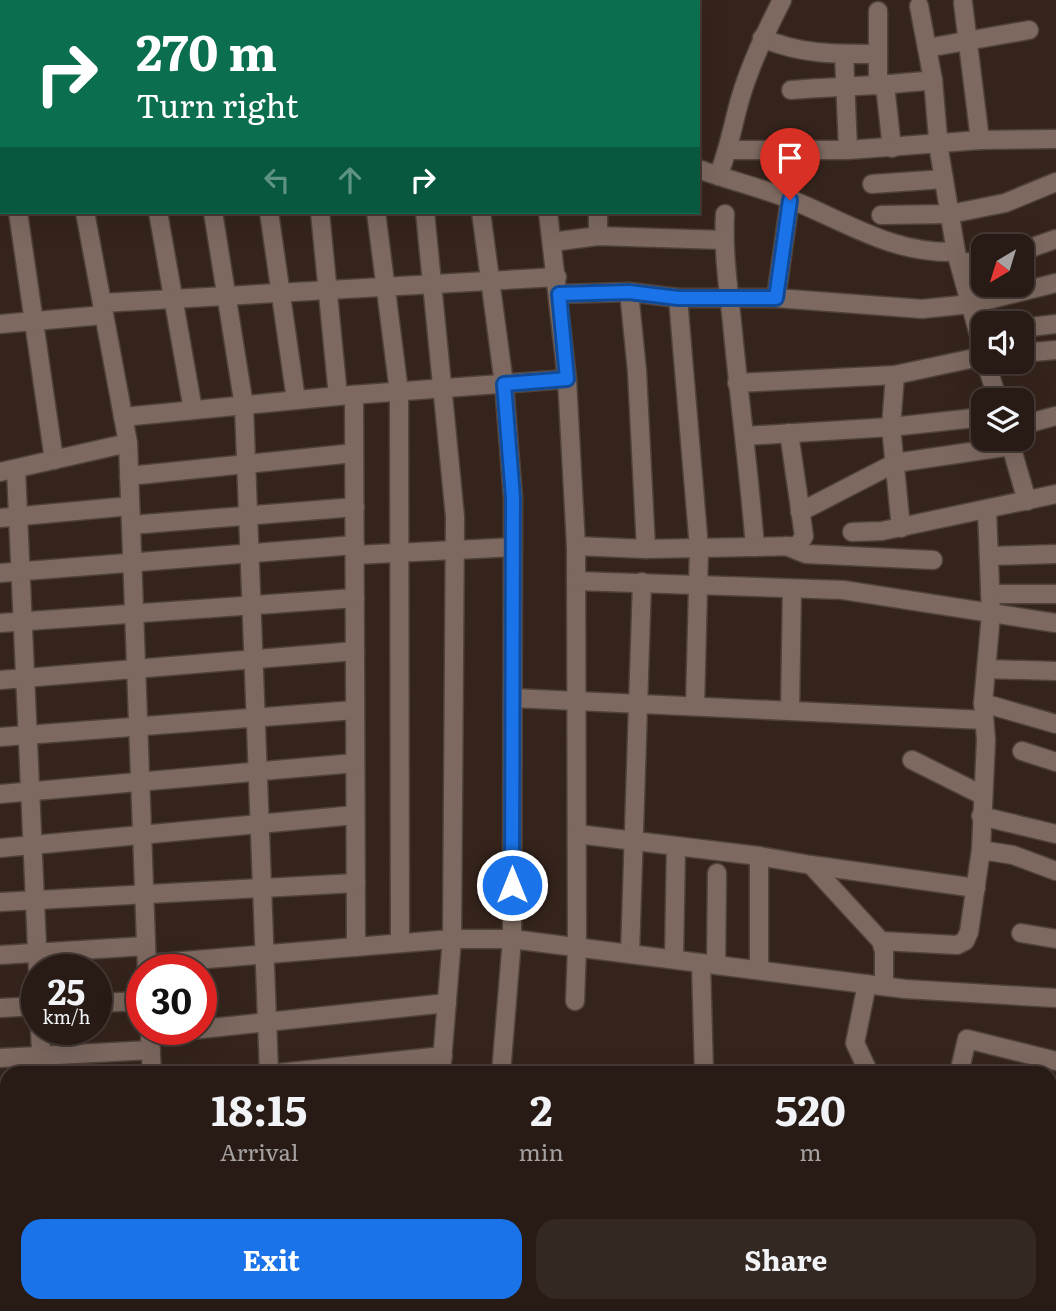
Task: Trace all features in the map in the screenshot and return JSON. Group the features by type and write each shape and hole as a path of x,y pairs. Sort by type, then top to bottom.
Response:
{"street":[{"path":"718,176 728,150 740,98 762,38 782,0"},
{"path":"963,3 981,140"},
{"path":"919,6 933,80 950,214 958,258 973,311"},
{"path":"878,11 881,86 892,148"},
{"path":"927,48 1029,30"},
{"path":"762,38 782,46 811,52 878,54"},
{"path":"844,54 848,150"},
{"path":"791,90 881,86 933,80"},
{"path":"728,150 848,150 981,140 1056,139"},
{"path":"700,170 790,200 891,244 971,260"},
{"path":"872,184 944,179"},
{"path":"880,215 950,214 1004,203 1056,182"},
{"path":"776,298 790,200"},
{"path":"18,214 54,460"},
{"path":"85,214 128,443 146,954"},
{"path":"158,214 193,410"},
{"path":"213,214 244,405 269,1066"},
{"path":"269,214 296,400"},
{"path":"320,214 328,292 355,453 356,947"},
{"path":"376,214 400,392 401,943"},
{"path":"406,1066 442,1064 452,939 455,517 425,214"},
{"path":"481,214 504,384 513,498 512,939 501,1066"},
{"path":"548,214 567,379 576,545 578,947 575,1001"},
{"path":"598,214 598,236"},
{"path":"725,214 723,240 755,547"},
{"path":"552,242 598,236 723,240"},
{"path":"1034,247 1056,239"},
{"path":"0,324 173,300 491,282 678,298 776,298 922,309 971,304 1056,283"},
{"path":"629,292 637,371 646,549"},
{"path":"678,298 699,548 695,706"},
{"path":"1034,327 1056,324"},
{"path":"1034,352 1056,351"},
{"path":"737,383 895,375 971,357"},
{"path":"895,375 891,428 901,527"},
{"path":"123,417 296,400 567,379"},
{"path":"1034,422 1056,416"},
{"path":"745,436 891,428 971,419"},
{"path":"576,545 646,549 798,545 804,536 789,433"},
{"path":"37,954 23,621 20,571 9,517 8,470 128,443"},
{"path":"800,512 895,463 971,450"},
{"path":"1012,451 1027,501"},
{"path":"129,476 355,453"},
{"path":"852,532 882,531 1056,494"},
{"path":"9,517 130,506"},
{"path":"131,525 355,507"},
{"path":"881,942 957,945 965,941 969,932 981,850 986,740 983,711 991,614 987,510"},
{"path":"786,546 806,554 933,560"},
{"path":"0,573 249,553 355,550 400,553 513,547"},
{"path":"989,556 1056,554"},
{"path":"576,581 843,590 1056,623"},
{"path":"630,954 642,582"},
{"path":"790,711 792,589"},
{"path":"990,594 1056,594"},
{"path":"0,623 355,598"},
{"path":"0,680 355,651"},
{"path":"986,669 1056,671"},
{"path":"513,698 790,711 983,711 1056,724"},
{"path":"0,737 355,709"},
{"path":"1022,751 1056,762"},
{"path":"912,760 982,795"},
{"path":"0,794 355,764"},
{"path":"0,848 355,815"},
{"path":"981,816 1056,834"},
{"path":"577,834 759,856 976,888"},
{"path":"674,959 676,846"},
{"path":"981,850 1013,855 1056,871"},
{"path":"759,856 759,963 762,971"},
{"path":"811,865 881,942 884,951 876,985 855,1043 866,1066"},
{"path":"704,1066 717,873"},
{"path":"0,902 356,883"},
{"path":"1021,933 1056,939"},
{"path":"217,959 452,939 512,939 940,993 1056,998"},
{"path":"88,954 146,946"},
{"path":"0,955 21,958"},
{"path":"217,1027 447,1003"},
{"path":"0,1008 21,1007"},
{"path":"961,1066 967,1039 1056,1061"},
{"path":"0,1058 42,1064 126,1044"},
{"path":"41,1045 42,1064"},
{"path":"150,1045 152,1066"}],"route":[{"path":"512,885 513,498 504,384 567,379 559,294 629,292 678,298 776,298 790,200"}]}
